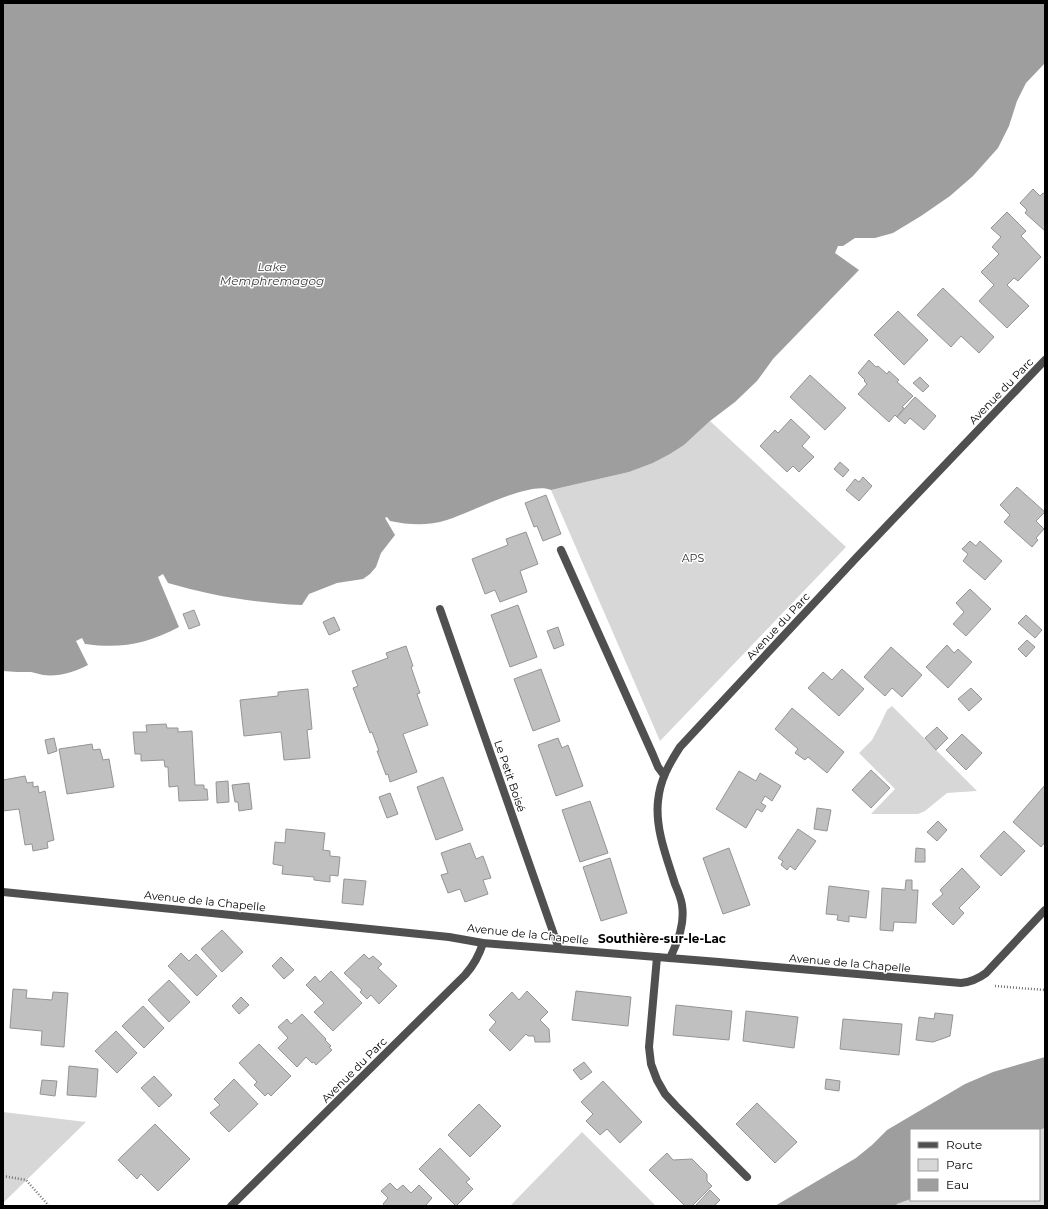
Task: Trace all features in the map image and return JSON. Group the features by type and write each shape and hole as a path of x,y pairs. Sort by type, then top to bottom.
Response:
{"street":[{"name":"Avenue du Parc","path":"670,958 677,945 681,932 682,904 662,842 658,821 658,801 662,781 669,763 680,747 857,557 1045,360"},
{"path":"561,550 658,767 664,775"},
{"name":"Le Petit Boisé","path":"440,610 559,949"},
{"name":"Avenue de la Chapelle","path":"3,892 449,937 483,943 961,983 970,982 980,978 986,973 1045,910"},
{"name":"Avenue du Parc","path":"231,1206 465,975 476,960 483,943"},
{"path":"657,957 650,1047 651,1064 657,1080 665,1094 676,1106 747,1178"}],"path":[{"path":"980,978 995,986 1045,990"},
{"path":"3,1176 26,1180 49,1206"}],"green space":[{"name":"APS","path":"710,421 846,547 660,741 551,490 629,472 653,463 684,445"},
{"path":"892,706 977,791 947,793 925,811 918,814 871,814 895,789 859,753 872,740 887,710"},
{"path":"3,1112 86,1122 3,1203"},
{"path":"1045,1128 1045,1205 896,1206 897,1204 910,1199 910,1201 1040,1201 1040,1130"},
{"path":"582,1132 656,1206 510,1206"}],"water":[{"name":"Lake Memphremagog","path":"3,3 1045,3 1045,63 1026,83 1017,101 1009,126 998,148 973,176 950,196 893,233 875,238 855,238 843,246 838,246 835,253 859,270 773,359 757,381 735,402 710,421 684,445 670,454 653,463 629,472 551,490 542,488 530,489 515,493 440,522 426,524 404,523 390,521 387,517 385,518 395,535 381,553 376,567 370,574 363,579 337,583 309,594 302,605 251,601 201,592 168,583 163,574 158,577 179,627 156,638 134,644 110,646 85,644 82,638 76,641 88,665 66,673 43,675 31,672 3,671"},
{"path":"1045,1057 1045,1128 1040,1130 910,1129 910,1199 897,1204 896,1206 775,1206 856,1158 887,1130 965,1084 993,1072"}],"building":[{"path":"1033,189 1040,196 1043,193 1045,194 1045,231 1025,213 1027,210 1020,203"},
{"path":"1007,212 1026,231 1021,236 1041,257 1018,281 1014,278 1007,285 1029,306 1007,328 979,301 994,285 981,272 999,254 992,247 1001,237 991,228"},
{"path":"943,288 994,337 979,353 961,336 951,347 917,315"},
{"path":"898,311 928,340 904,365 874,335"},
{"path":"869,360 876,367 878,366 887,374 889,371 899,380 897,382 913,396 902,407 904,408 897,417 895,415 889,422 858,394 867,384 858,373"},
{"path":"810,375 846,408 825,430 790,397"},
{"path":"920,377 929,386 923,392 913,383"},
{"path":"915,397 936,416 924,430 910,418 905,424 897,417"},
{"path":"791,419 810,437 802,446 814,457 799,472 793,466 787,472 760,446 775,430 778,433"},
{"path":"840,462 849,470 843,477 834,469"},
{"path":"863,477 872,486 859,501 846,490 855,479 859,482"},
{"path":"1017,487 1045,512 1036,521 1044,529 1036,538 1038,540 1032,547 1004,522 1010,515 1000,505"},
{"path":"546,495 561,534 543,541 537,526 534,527 525,503"},
{"path":"526,532 538,564 520,571 527,592 500,602 495,590 485,594 472,559 508,545 506,539"},
{"path":"970,541 976,546 980,541 1002,561 985,580 963,561 968,554 962,549"},
{"path":"970,589 991,609 966,636 953,624 964,612 956,603"},
{"path":"518,605 537,657 510,667 491,615"},
{"path":"194,610 200,625 189,629 183,614"},
{"path":"1026,615 1042,630 1035,638 1018,623"},
{"path":"334,617 340,630 329,635 323,622"},
{"path":"558,627 564,645 554,649 547,631"},
{"path":"1027,640 1035,647 1026,657 1018,649"},
{"path":"947,645 954,653 958,649 972,662 948,688 926,667"},
{"path":"406,646 413,666 411,667 420,693 417,694 428,725 403,734 417,772 390,782 388,774 386,775 377,751 379,751 372,732 370,733 353,688 358,686 352,671 388,658 386,653"},
{"path":"891,647 922,675 902,697 892,688 885,696 864,677"},
{"path":"541,669 560,721 533,731 514,679"},
{"path":"842,669 864,689 839,716 808,688 823,672 832,680"},
{"path":"971,688 982,699 969,711 958,699"},
{"path":"308,689 312,729 307,730 310,758 284,760 281,732 244,736 240,700 278,696 278,692"},
{"path":"792,708 844,752 827,773 808,757 805,760 795,753 798,749 775,729"},
{"path":"166,724 167,728 178,728 178,732 192,731 195,785 204,785 204,789 207,789 208,800 179,801 178,786 169,787 168,767 165,767 164,760 141,761 141,754 135,754 133,732 147,732 146,725"},
{"path":"937,727 948,738 936,750 925,738"},
{"path":"962,734 982,753 966,770 946,750"},
{"path":"54,738 57,751 48,754 45,740"},
{"path":"558,738 562,748 568,745 583,786 556,796 538,745"},
{"path":"92,744 93,750 100,749 103,760 109,759 114,787 67,794 59,749"},
{"path":"871,770 890,788 871,808 852,790"},
{"path":"739,771 756,781 760,773 781,786 772,801 765,796 761,803 766,806 762,812 757,809 746,828 716,809"},
{"path":"25,776 27,783 33,782 33,787 38,786 39,793 45,791 54,840 47,842 48,848 33,851 32,844 25,845 19,809 3,811 3,780"},
{"path":"443,777 463,830 436,840 417,787"},
{"path":"228,781 229,802 217,803 216,782"},
{"path":"249,783 252,809 239,811 238,802 235,802 232,785"},
{"path":"1045,785 1045,842 1041,847 1013,822"},
{"path":"390,793 398,814 387,818 379,797"},
{"path":"590,801 608,853 580,862 562,810"},
{"path":"817,808 831,810 827,831 814,829"},
{"path":"938,821 947,830 937,841 927,832"},
{"path":"286,829 325,833 323,850 330,851 330,856 340,857 338,876 330,875 330,882 314,880 314,877 282,874 283,866 273,864 275,842 285,843"},
{"path":"798,829 816,841 795,870 790,866 787,870 781,865 783,861 778,858"},
{"path":"1004,831 1025,851 1001,876 980,856"},
{"path":"470,843 476,859 483,856 491,878 483,880 488,894 465,902 460,889 448,893 441,875 448,873 441,853"},
{"path":"729,848 750,905 723,914 703,858"},
{"path":"916,848 925,849 925,862 915,862"},
{"path":"610,858 627,913 601,921 583,867"},
{"path":"962,868 980,887 959,908 964,913 953,925 932,904 943,894 940,890"},
{"path":"344,879 366,881 363,905 342,903"},
{"path":"906,880 912,880 912,890 918,890 916,923 894,922 893,931 880,930 882,888 905,890"},
{"path":"829,886 869,891 866,918 849,916 849,922 837,920 838,915 826,914"},
{"path":"222,930 243,952 222,972 201,949"},
{"path":"181,953 189,961 196,954 217,976 197,996 168,966"},
{"path":"364,954 369,959 373,956 382,964 378,968 397,986 379,1004 371,995 367,999 360,992 362,990 344,973"},
{"path":"281,957 294,970 284,979 272,966"},
{"path":"331,971 362,1003 333,1031 314,1012 324,1003 306,985 315,976 320,982"},
{"path":"169,980 190,1002 169,1022 148,1000"},
{"path":"13,989 27,990 26,998 52,1000 53,992 68,993 64,1047 41,1045 42,1031 10,1028"},
{"path":"527,991 548,1012 540,1020 549,1029 550,1042 535,1042 534,1036 528,1036 526,1034 510,1051 489,1030 496,1022 489,1015 512,992 519,1000"},
{"path":"576,991 631,997 628,1026 572,1020"},
{"path":"241,997 249,1005 239,1014 232,1006"},
{"path":"676,1005 732,1011 729,1040 673,1035"},
{"path":"143,1006 164,1028 144,1048 122,1026"},
{"path":"746,1011 798,1017 794,1048 743,1041"},
{"path":"935,1013 953,1015 950,1036 933,1042 916,1040 919,1017 934,1019"},
{"path":"302,1014 326,1039 325,1040 331,1046 329,1047 332,1050 316,1065 306,1057 297,1067 278,1048 288,1038 278,1027 287,1019 291,1024"},
{"path":"843,1019 902,1024 899,1055 840,1049"},
{"path":"116,1031 137,1053 117,1073 95,1051"},
{"path":"259,1044 291,1076 271,1096 268,1093 265,1096 254,1085 257,1082 239,1063"},
{"path":"584,1062 592,1072 581,1080 573,1070"},
{"path":"69,1066 98,1069 96,1097 67,1095"},
{"path":"154,1076 172,1095 159,1107 141,1088"},
{"path":"234,1079 258,1104 229,1132 210,1113 220,1105 214,1099"},
{"path":"826,1079 840,1081 839,1091 825,1089"},
{"path":"42,1080 57,1081 55,1096 40,1094"},
{"path":"603,1081 642,1122 620,1143 607,1129 600,1135 586,1121 593,1114 581,1102"},
{"path":"757,1103 797,1142 775,1163 736,1124"},
{"path":"479,1104 501,1126 470,1157 448,1135"},
{"path":"155,1124 190,1159 158,1191 141,1174 137,1179 118,1160"},
{"path":"440,1148 470,1179 466,1182 473,1189 456,1206 419,1169"},
{"path":"667,1153 673,1160 692,1159 707,1174 707,1181 712,1186 692,1206 685,1206 649,1170"},
{"path":"390,1183 397,1190 403,1185 411,1193 419,1185 432,1198 425,1206 385,1206 383,1204 388,1198 381,1191"},
{"path":"710,1190 720,1200 714,1206 695,1206"}],"district":[{"name":"Southière-sur-le-Lac","path":"662,938"}]}
